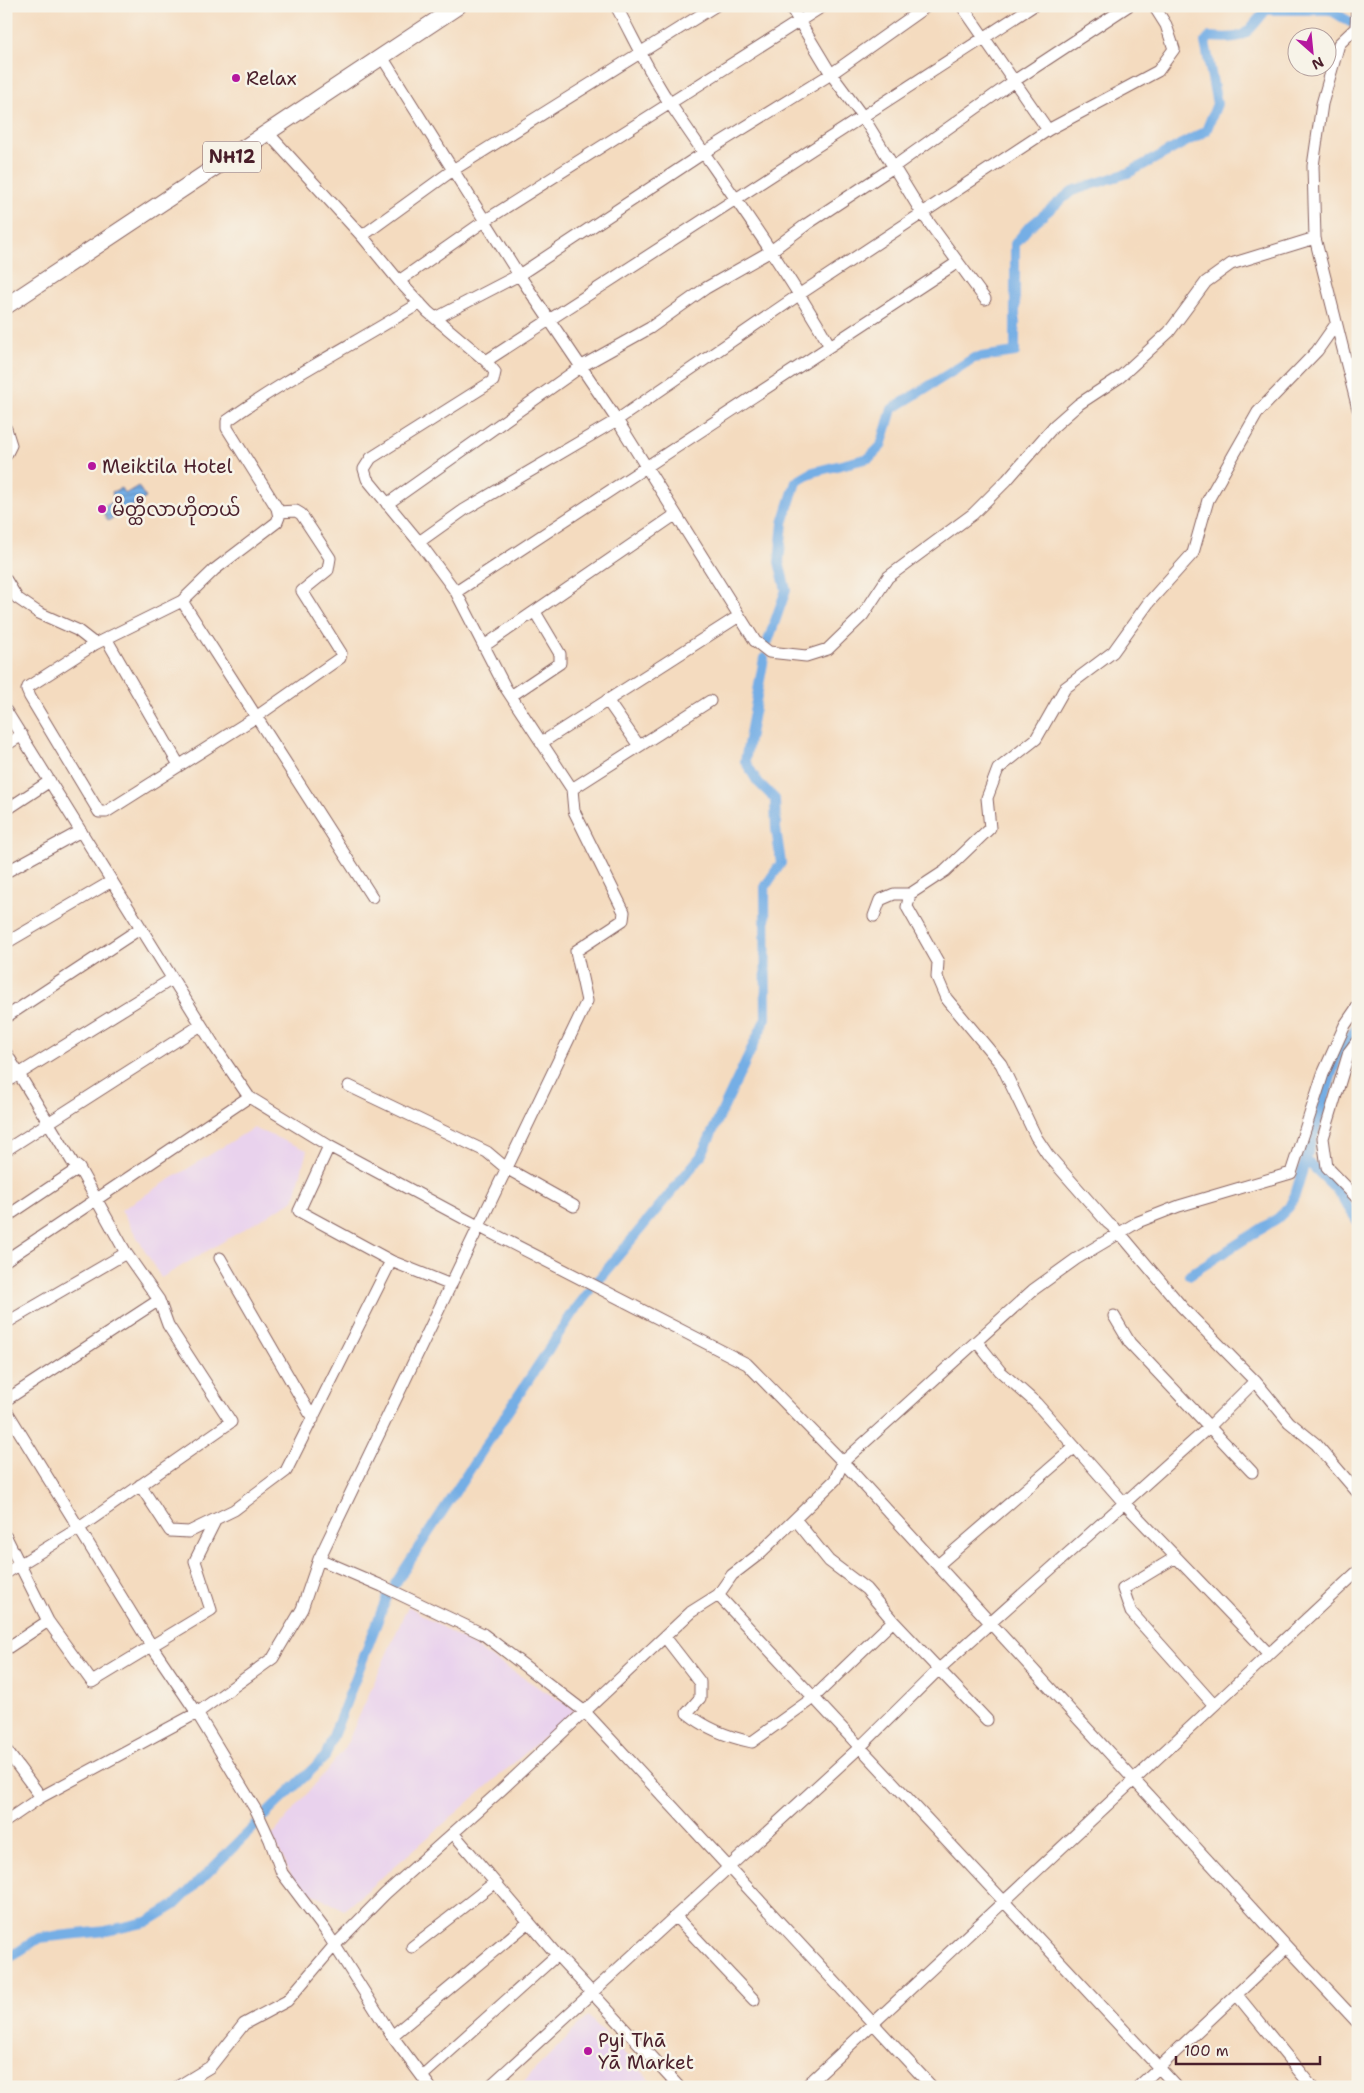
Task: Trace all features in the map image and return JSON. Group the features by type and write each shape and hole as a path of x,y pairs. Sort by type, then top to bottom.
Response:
{"highway":[{"name":"NH12","path":"6,306 458,6"}],"street":[{"path":"616,6 670,104 706,152 800,294 830,346"},
{"path":"362,236 453,170 643,53 715,6"},
{"path":"790,6 831,74 863,117 892,168 922,213 985,299"},
{"path":"399,281 486,220 823,6"},
{"path":"436,318 519,275 706,152 831,74 927,6"},
{"path":"962,6 1048,130"},
{"path":"486,361 551,321 736,198 986,39 1033,6"},
{"path":"387,504 582,366 650,328 706,288 771,251 1014,81 1128,6"},
{"path":"418,542 464,510 617,420 800,294 1048,130 1158,71 1174,49 1166,25 1154,6"},
{"path":"1357,6 1357,26 1338,44 1322,104 1313,166 1315,238 1358,409"},
{"path":"382,57 519,275 617,420 755,641 769,652 806,656 828,649 863,615 888,577 973,514 1007,480 1054,426 1079,404 1120,377 1169,332 1206,282 1231,264 1315,238"},
{"path":"6,1821 41,1797 198,1713 273,1658 302,1609 319,1559 587,1001 576,951 623,920 624,912 574,811 572,788 511,696 456,592 367,479 364,469 371,458 493,381 495,372 486,361 436,318 399,281 362,236 268,133"},
{"path":"456,592 958,262"},
{"path":"278,512 296,511 302,514 330,558 328,570 302,591 341,653 334,664 256,717 106,812 99,812 27,690 28,687 101,642 182,601 214,570 277,522 278,512 227,428 227,421 280,385 353,345 420,303"},
{"path":"874,916 880,900 894,894 910,894 945,871 990,828 987,798 998,769 1036,738 1065,688 1113,652 1149,602 1193,553 1208,500 1258,412 1317,351 1336,324"},
{"path":"6,429 11,445 6,455"},
{"path":"484,646 675,515"},
{"path":"6,580 17,598 39,614 101,642 179,765"},
{"path":"182,601 372,897"},
{"path":"511,696 560,663 560,654 535,612"},
{"path":"541,743 739,616"},
{"path":"607,700 639,746"},
{"path":"572,788 710,700"},
{"path":"6,711 172,979 249,1097 329,1146 478,1226 747,1364 843,1462 1358,2023"},
{"path":"6,745 22,735"},
{"path":"6,810 50,781"},
{"path":"6,872 81,831"},
{"path":"6,943 112,881"},
{"path":"910,894 907,907 938,962 937,977 946,998 1001,1064 1036,1137 1048,1155 1102,1216 1119,1232 1182,1307 1255,1381 1289,1422 1316,1444 1358,1493"},
{"path":"6,1017 141,928"},
{"path":"6,1082 172,979"},
{"path":"182,2085 210,2067 244,2024 287,2001 333,1947 385,1894 692,1612 718,1595 732,1575 758,1555 835,1480 843,1462 1033,1290 1076,1259 1138,1222 1179,1206 1291,1173 1298,1158 1323,1074 1345,1025 1358,1006"},
{"path":"6,1150 201,1025"},
{"path":"1358,1040 1349,1052 1323,1138 1327,1167 1358,1199"},
{"path":"6,1053 73,1163 79,1168 126,1253 159,1300 168,1325 231,1422 79,1528 6,1572"},
{"path":"349,1086 487,1152 506,1168 574,1206"},
{"path":"6,1260 97,1201 249,1097"},
{"path":"329,1146 299,1211 391,1261 451,1285"},
{"path":"6,1216 79,1168"},
{"path":"6,1323 126,1253"},
{"path":"220,1258 314,1419"},
{"path":"140,1485 170,1531 190,1532 234,1510 286,1471 314,1419 391,1261"},
{"path":"6,1400 159,1300"},
{"path":"1114,1316 1130,1343 1208,1428 1252,1472"},
{"path":"977,1342 1000,1371 1036,1403 1125,1504 1269,1654"},
{"path":"489,2087 730,1868 859,1748 939,1669 1208,1428 1255,1381"},
{"path":"6,1410 152,1645 198,1713 257,1812 282,1873 325,1930 333,1947 392,2036 430,2087"},
{"path":"938,1565 1075,1448"},
{"path":"6,1537 48,1621 92,1682 211,1610 195,1561 216,1519"},
{"path":"795,1519 829,1561 866,1589 893,1622 986,1720"},
{"path":"1176,1557 1123,1589 1132,1612 1214,1705"},
{"path":"319,1559 382,1586 483,1634 585,1712 932,2087"},
{"path":"805,2087 1358,1571"},
{"path":"718,1595 1177,2087"},
{"path":"6,1649 48,1621"},
{"path":"665,1637 700,1682 700,1698 688,1713 701,1724 728,1737 752,1742 813,1698 893,1622"},
{"path":"6,1750 41,1797"},
{"path":"453,1833 557,1955 679,2087"},
{"path":"412,1947 494,1883"},
{"path":"676,1917 754,2000"},
{"path":"392,2036 529,1922"},
{"path":"1138,2087 1287,1947"},
{"path":"422,2076 557,1955"},
{"path":"1238,1995 1312,2087"}],"shaded area":[{"path":"253,1128 307,1150 294,1200 161,1278 121,1210"},
{"path":"408,1606 575,1710 344,1910 296,1885 272,1836 345,1748"},
{"name":"Pyi Thā Yā Market","path":"588,2016 657,2087 518,2087"}],"water":[{"path":"138,486 146,498 108,521 101,509 114,501 112,492 121,488 125,494"}],"waterway":[{"path":"768,641 786,590 779,562 783,523 796,482 813,472 869,458 881,446 892,409 974,358 1015,352 1015,244 1028,228 1072,191 1128,173 1206,131 1217,104 1205,42 1210,37 1238,37 1248,31 1266,10 1330,10 1350,22"},
{"path":"599,1279 701,1156 766,1018 765,887 781,863 776,829 775,799 757,781 745,761 764,658"},
{"path":"1189,1275 1278,1218 1289,1207 1295,1195 1338,1054 1358,1025"},
{"path":"1306,1160 1336,1189 1358,1222"},
{"path":"395,1584 573,1312 589,1292"},
{"path":"264,1816 325,1757 387,1597"},
{"path":"6,1960 39,1938 106,1931 147,1922 175,1905 255,1826"}],"place":[{"name":"Relax","path":"236,78"},
{"name":"Meiktila Hotel","path":"92,466"},
{"name":"မိတ္ထီလာဟိုတယ်","path":"102,509"},
{"name":"Pyi Thā Yā Market","path":"588,2051"}]}
